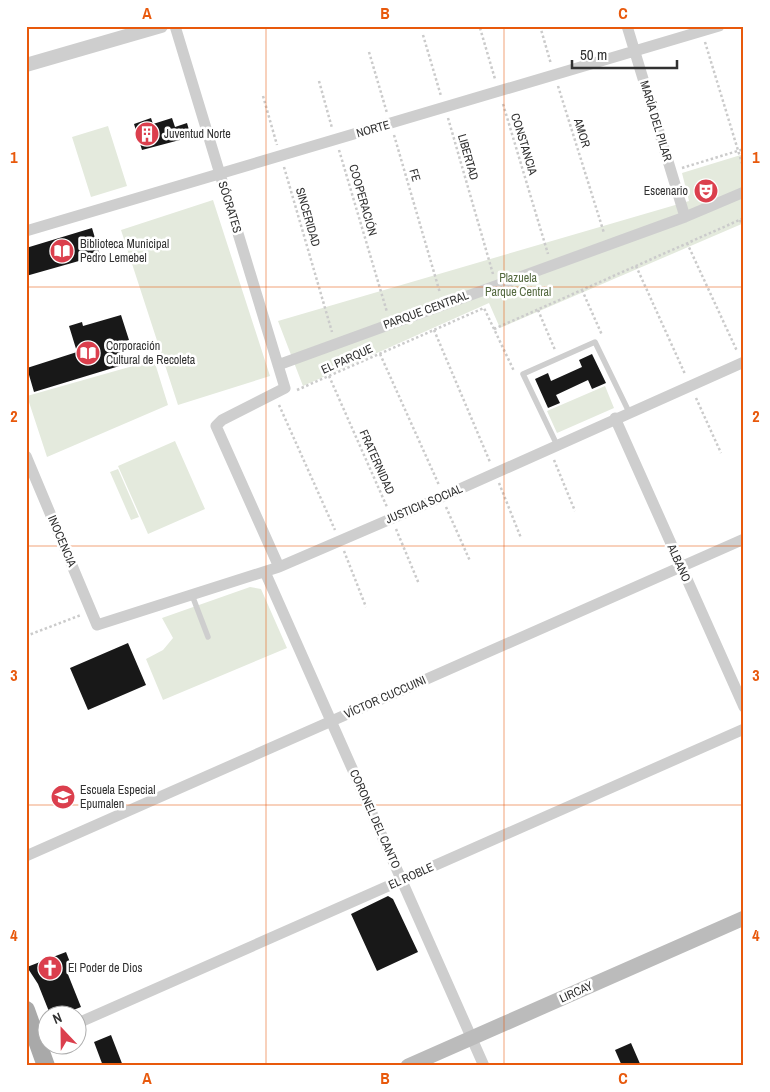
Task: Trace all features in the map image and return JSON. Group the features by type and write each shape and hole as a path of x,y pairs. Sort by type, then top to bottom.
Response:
{"main road":[{"name":"LIRCAY","path":"408,1066 744,918"},
{"path":"26,1010 38,1031"}],"street":[{"path":"26,65 161,26"},
{"name":"SÓCRATES","path":"176,26 278,365 289,390"},
{"name":"MARÍA DEL PILAR","path":"627,26 685,216"},
{"name":"NORTE","path":"26,231 719,26"},
{"name":"PARQUE CENTRAL","path":"278,365 685,216 744,192"},
{"name":"JUSTICIA SOCIAL","path":"97,626 279,567 743,362"},
{"path":"279,567 216,426 222,420 289,390"},
{"name":"ALBANO","path":"615,418 744,707"},
{"name":"INOCENCIA","path":"26,456 32,482 97,626"},
{"name":"VÍCTOR CUCCUINI","path":"26,856 744,539"},
{"name":"CORONEL DEL CANTO","path":"265,572 484,1066"},
{"name":"EL ROBLE","path":"88,1019 744,729"}],"lane":[{"path":"556,445 523,374 595,342 629,412"},
{"path":"192,595 208,637"}],"path":[{"name":"AMOR","path":"540,26 607,244"},
{"name":"CONSTANCIA","path":"480,28 551,265"},
{"path":"702,31 744,170"},
{"name":"LIBERTAD","path":"423,35 496,285"},
{"name":"FE","path":"369,52 444,304"},
{"name":"COOPERACIÓN","path":"318,81 390,324"},
{"name":"SINCERIDAD","path":"263,96 335,343"},
{"path":"671,171 744,149"},
{"path":"494,329 744,218"},
{"path":"740,220 744,229"},
{"path":"687,243 743,362"},
{"path":"636,266 721,453"},
{"name":"EL PARQUE","path":"289,390 329,376 484,308"},
{"path":"538,310 559,358"},
{"path":"434,330 521,538"},
{"path":"380,354 470,561"},
{"name":"FRATERNIDAD","path":"329,376 419,584"},
{"path":"277,399 340,541 366,607"},
{"path":"26,636 91,611"}],"green space":[{"path":"108,126 127,186 91,197 72,137"},
{"name":"Plazuela Parque Central","path":"744,154 744,223 500,328 489,303 303,386 278,321 689,201 682,173"},
{"path":"213,200 270,376 178,405 121,230"},
{"path":"154,360 168,405 47,457 27,396"},
{"path":"605,386 614,408 557,433 547,411"},
{"path":"175,441 205,509 148,534 118,466"},
{"path":"118,469 139,517 131,520 110,472"},
{"path":"250,587 261,589 287,648 163,700 146,659 163,650 173,638 162,618"}],"building":[{"path":"151,118 153,124 172,118 175,127 187,123 191,137 142,150 134,124"},
{"name":"Biblioteca Municipal Pedro Lemebel","path":"92,228 100,255 26,276 26,248"},
{"name":"Corporación Cultural de Recoleta","path":"121,315 129,340 120,342 126,364 34,392 27,368 77,352 69,326 82,322 83,326"},
{"path":"592,354 606,383 592,389 588,380 556,395 560,403 548,408 535,379 548,373 551,381 582,367 579,360"},
{"path":"128,643 146,685 88,710 70,668"},
{"path":"388,896 393,899 418,952 377,971 351,914"},
{"path":"66,952 73,970 67,972 80,1004 46,1004 38,984 27,967"},
{"path":"111,1035 123,1066 103,1066 94,1042"},
{"path":"631,1043 641,1066 622,1066 615,1050"}],"place":[{"name":"Juventud Norte","path":"147,134"},
{"name":"Escenario","path":"706,191"},
{"name":"Biblioteca Municipal Pedro Lemebel","path":"62,251"},
{"name":"Corporación Cultural de Recoleta","path":"88,353"},
{"name":"Escuela Especial Epumalen","path":"63,797"},
{"name":"El Poder de Dios","path":"50,968"}]}
